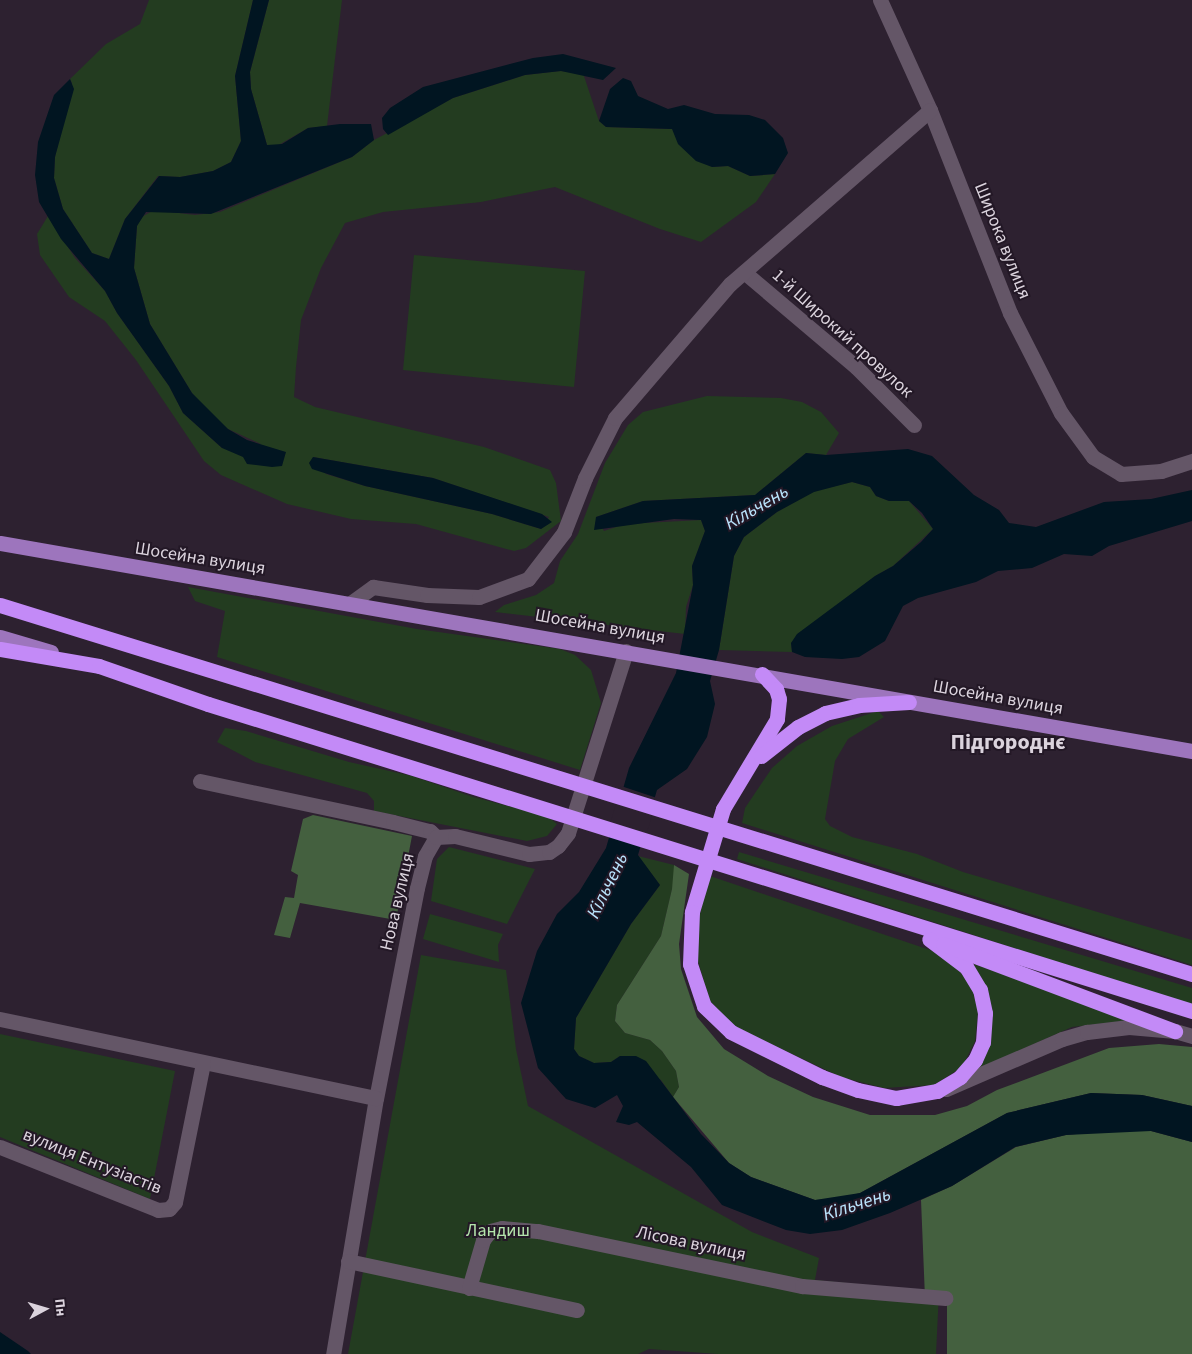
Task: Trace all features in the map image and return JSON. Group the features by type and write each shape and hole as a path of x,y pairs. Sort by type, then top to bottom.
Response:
{"highway":[{"path":"0,606 1192,974"},
{"path":"3,652 99,666 552,812 853,904 1192,1011"},
{"path":"762,674 776,689 779,710 771,731 742,774 723,809 692,912 690,964 704,1006 731,1032 822,1077 879,1096 908,1098 938,1092 960,1077 975,1060 983,1042 985,1013 980,990 966,967 930,939"},
{"path":"742,774 798,727 825,713 859,705 909,702"},
{"path":"853,904 930,939 1175,1031"}],"main road":[{"name":"Шосейна вулиця","path":"0,543 352,602 740,670 909,702 1190,748"},
{"path":"0,638 99,666"}],"street":[{"name":"Широка вулиця","path":"882,1 930,110 1010,312 1061,413 1093,457 1121,474 1161,470 1192,461"},
{"path":"352,602 373,587 427,595 479,597 528,579 564,532 585,478 615,418 730,284 930,110"},
{"name":"1-й Широкий провулок","path":"744,272 856,368 914,425"},
{"path":"436,837 455,836 529,854 549,852 558,846 568,832 626,651"},
{"name":"Нова вулиця","path":"200,781 402,824 430,831 436,837 425,856 417,888 376,1098 333,1354"},
{"path":"0,1019 376,1098"},
{"path":"938,1092 1062,1039 1088,1032 1128,1027 1175,1031 1192,1036"},
{"name":"вулиця Ентузіастів","path":"0,1147 158,1210 169,1209 175,1202 203,1063"},
{"name":"Лісова вулиця","path":"470,1288 483,1240 490,1231 502,1228 538,1231 802,1286 946,1298"},
{"path":"348,1262 577,1310"}],"green space":[{"path":"149,0 253,0 235,76 241,141 231,162 213,171 180,177 158,176 125,219 109,259 92,253 63,209 54,178 55,157 72,83 70,79 106,44 140,24"},
{"path":"269,0 342,0 327,126 308,128 275,147 267,145 251,89 250,72"},
{"path":"560,71 583,73 599,121 606,127 672,129 712,167 728,166 750,176 775,174 756,202 701,242 660,229 555,187 481,202 383,212 345,223 321,268 301,320 294,397 315,407 484,447 550,470 556,483 561,521 526,548 514,551 416,524 351,519 287,504 221,475 204,461 136,360 105,321 69,297 40,255 37,234 48,216 75,258 105,291 117,313 169,386 183,413 222,448 261,444 228,429 209,414 192,393 150,324 134,268 137,226 140,218 154,210 195,215 220,212 352,157 374,140 453,98 525,75","holes":["313,457 433,478 549,517 541,529 492,514 365,486 326,474"]},
{"path":"414,255 585,271 574,387 403,370"},
{"path":"707,396 781,398 802,402 821,412 839,433 826,455 806,453 755,495 643,501 596,517 604,531 625,524 701,520 705,531 692,566 693,585 686,607 685,634 495,612 504,605 536,595 554,583 560,561 578,534 605,463 628,425 643,412"},
{"path":"852,482 870,487 876,496 889,501 909,501 933,529 893,566 875,576 791,643 792,652 719,650 734,556 744,537 777,512 814,491"},
{"path":"188,587 417,629 560,649 575,655 591,670 601,703 580,770 217,657 225,611 195,601"},
{"path":"878,711 884,717 848,739 835,761 825,819 830,826 852,837 917,854 963,872 1192,940 1192,965 742,823 745,808 772,768 797,746 832,726"},
{"path":"225,728 246,731 349,762 412,776 473,797 547,816 557,824 547,836 527,841 374,811 374,801 367,793 255,762 217,742"},
{"path":"313,815 412,836 396,920 300,903 290,938 274,935 285,897 294,898 298,875 291,871 303,819"},
{"path":"449,847 535,869 507,924 431,901 437,859"},
{"path":"739,852 1192,988 1192,1005 737,859"},
{"path":"638,856 674,865 674,881 661,936 617,1005 615,1021 625,1033 650,1040 662,1051 676,1071 679,1087 673,1097 661,1080 620,1056 611,1062 594,1063 579,1056 574,1049 576,1018 631,924 660,885"},
{"path":"674,865 689,874 679,944 681,969 697,1017 724,1049 768,1076 813,1097 870,1115 935,1115 967,1106 997,1090 1109,1048 1159,1044 1192,1047 1192,1106 1142,1095 1091,1093 1007,1113 860,1193 838,1199 815,1200 751,1177 729,1163 673,1097 679,1087 676,1071 662,1051 650,1040 625,1033 615,1021 617,1005 661,936 672,889"},
{"path":"707,875 939,953 957,967 972,988 978,1011 975,1041 962,1067 934,1085 884,1088 841,1077 735,1027 710,1001 698,961 698,926"},
{"path":"430,914 503,934 498,945 499,962 423,939"},
{"name":"Ландиш","path":"421,955 506,970 516,1049 528,1106 752,1232 819,1258 815,1280 939,1292 936,1354 718,1354 649,1349 638,1354 348,1354"},
{"path":"970,963 1141,1019 1072,1027 973,1071 990,1039 992,1021 988,994"},
{"path":"0,1034 175,1071 150,1199 0,1137"},
{"path":"1108,1131 1151,1131 1192,1142 1192,1354 947,1354 947,1300 925,1298 921,1200 952,1186 1016,1147 1066,1135"}],"water":[{"path":"253,0 269,0 250,72 251,89 267,145 282,144 308,128 340,124 371,124 374,140 352,157 211,214 146,212 137,226 134,268 150,324 192,393 228,429 247,440 286,452 282,466 272,467 247,464 243,457 222,448 183,413 169,386 117,313 105,291 61,239 39,202 35,175 38,142 54,95 70,79 74,89 55,157 54,178 63,209 92,253 109,259 125,219 159,176 180,177 213,171 231,162 241,141 235,76"},
{"path":"563,54 616,68 603,80 561,71 525,75 453,98 388,135 383,129 382,118 390,108 423,87 533,58"},
{"path":"623,78 631,81 638,96 668,109 684,105 715,114 749,115 765,120 783,138 788,153 775,174 750,176 728,166 712,167 696,161 678,144 672,129 606,127 599,121 610,89"},
{"name":"Кільчень","path":"908,449 932,456 974,495 999,510 1009,523 1036,527 1104,502 1151,499 1192,490 1192,521 1109,546 1092,556 1064,554 1032,568 998,571 976,582 918,598 903,606 885,641 859,657 842,659 805,657 792,652 791,643 797,634 875,576 893,566 921,542 933,529 922,513 909,501 889,501 876,496 870,487 852,482 814,492 777,512 744,537 734,556 719,650 710,681 715,704 707,737 687,769 657,790 638,855 660,885 631,924 576,1018 574,1049 579,1056 594,1063 611,1062 620,1056 636,1056 646,1061 701,1134 729,1163 751,1177 815,1200 860,1193 1007,1113 1091,1093 1142,1095 1192,1106 1192,1142 1151,1131 1066,1135 1015,1147 952,1186 890,1213 842,1230 810,1234 786,1230 722,1205 691,1167 637,1122 629,1125 616,1122 623,1106 617,1095 595,1108 566,1099 538,1068 521,1003 537,951 557,914 579,892 606,848 629,768 676,673 693,585 692,566 705,531 701,520 674,519 594,530 596,517 643,501 755,495 806,453 826,455"},
{"path":"313,457 433,478 542,514 552,522 541,529 492,514 365,486 312,469 309,463"},
{"path":"0,1332 28,1351 31,1354 0,1354"}],"pier":[{"path":"621,786 657,798 643,846 607,835"}],"district":[{"name":"Підгороднє","path":"1008,743"}]}
